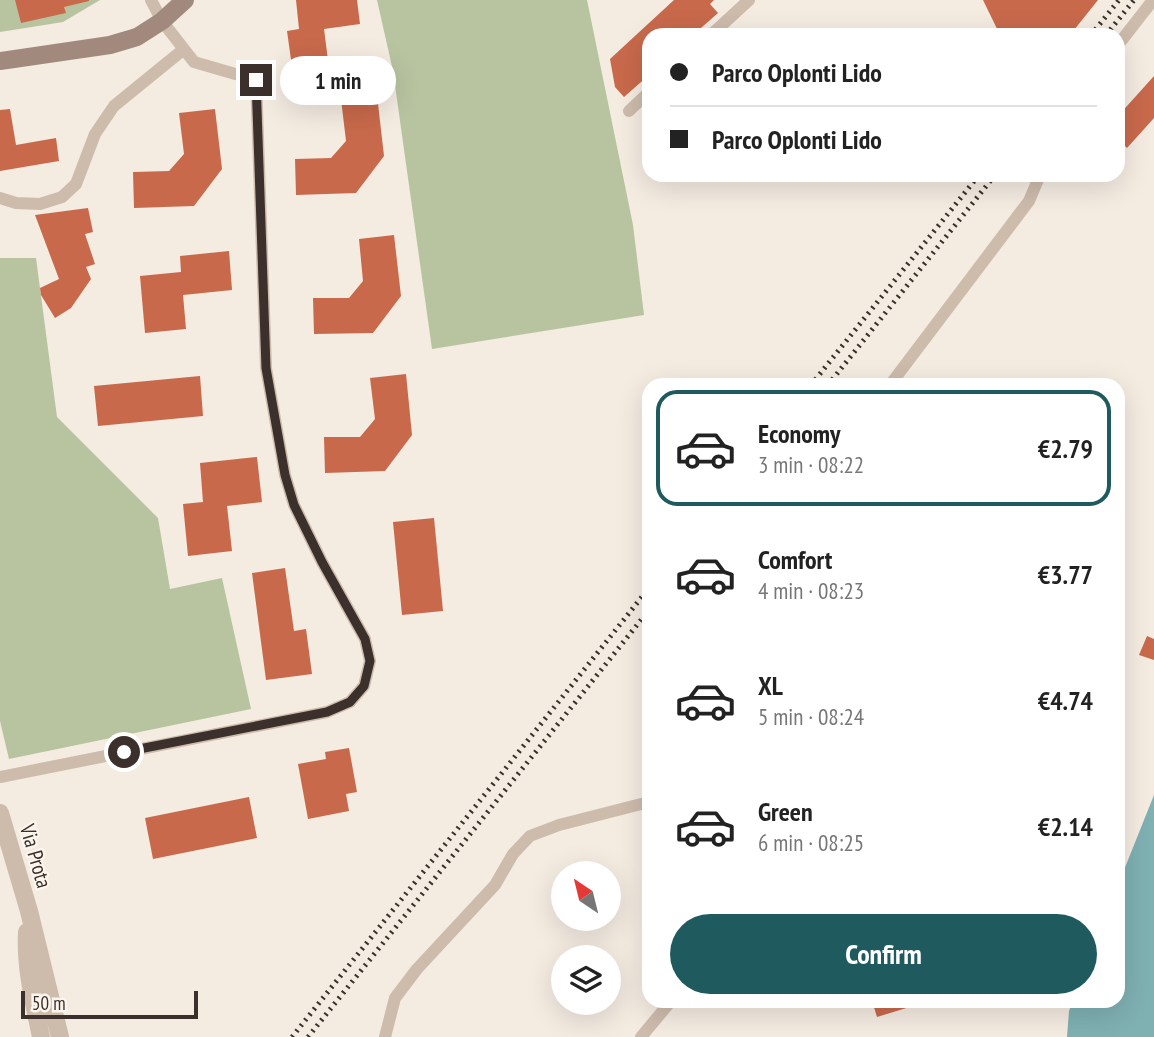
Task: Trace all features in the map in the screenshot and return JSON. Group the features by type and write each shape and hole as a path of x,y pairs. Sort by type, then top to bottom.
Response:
{"street":[{"path":"0,61 110,45 137,37 185,0"},
{"name":"Via Prota","path":"0,813 29,911 60,1037"},
{"name":"Via Prota","path":"29,911 26,947 28,969 41,1037"}],"lane":[{"path":"0,777 327,712 350,702 364,686 370,661 365,639 294,505 285,475 266,368 256,80 194,62 162,20 151,0"},
{"path":"719,28 749,0"},
{"path":"1125,35 1153,0"},
{"path":"0,198 40,204 62,197 76,184 95,134 114,106 184,50"},
{"path":"629,111 642,99"},
{"path":"895,378 1029,201 1037,182"},
{"path":"385,1037 395,998 417,969 495,885 513,854 530,836 559,825 642,804"},
{"path":"641,1037 665,1008"}],"green space":[{"path":"0,0 100,0 63,22 0,32"},
{"path":"377,0 587,0 633,225 644,315 432,349 393,71"},
{"path":"0,258 36,258 57,417 158,518 170,589 222,578 251,709 9,759 0,721"}],"water":[{"path":"1154,795 1154,1037 1067,1037 1070,1008 1125,1008 1125,868"}],"building":[{"path":"15,0 89,1 64,7 66,13 21,23"},
{"path":"296,0 357,0 360,24 324,29 330,76 294,81 287,31 299,29"},
{"path":"674,0 714,0 710,4 718,13 701,28 644,28"},
{"path":"983,0 1098,0 1076,28 997,28"},
{"path":"642,30 642,81 624,97 615,87 610,59"},
{"path":"1154,76 1154,118 1127,148 1125,108"},
{"path":"377,95 384,156 356,193 296,195 295,159 331,158 346,141 341,99"},
{"path":"10,109 16,145 56,138 59,161 0,171 0,110"},
{"path":"215,109 222,169 194,206 134,208 133,172 169,171 184,154 179,113"},
{"path":"88,208 93,232 85,234 95,264 86,267 91,279 71,308 55,318 41,295 40,288 59,279 35,215"},
{"path":"394,235 401,296 373,333 314,334 313,298 349,298 363,281 359,239"},
{"path":"229,251 232,290 183,295 186,329 145,333 140,276 181,272 180,256"},
{"path":"406,374 412,435 385,471 325,473 324,437 360,437 375,419 370,378"},
{"path":"200,376 203,416 98,426 94,386"},
{"path":"257,457 262,502 227,506 232,551 188,556 183,504 203,502 200,463"},
{"path":"434,518 443,611 402,615 393,522"},
{"path":"285,568 294,631 306,629 312,674 266,680 252,573"},
{"path":"1147,636 1154,639 1154,660 1139,655"},
{"path":"349,748 357,792 346,794 349,811 308,819 298,764 326,759 325,752"},
{"path":"249,797 257,838 153,859 145,818"},
{"path":"874,1008 906,1008 877,1017"}],"railway":[{"path":"1097,28 1119,0"},
{"path":"1112,28 1134,0"},
{"path":"817,378 973,182"},
{"path":"834,378 989,182"},
{"path":"292,1037 642,597"},
{"path":"308,1037 642,619"}],"route":[{"path":"124,752 327,712 350,702 364,686 370,661 365,639 294,505 285,475 266,368 256,80"}]}
